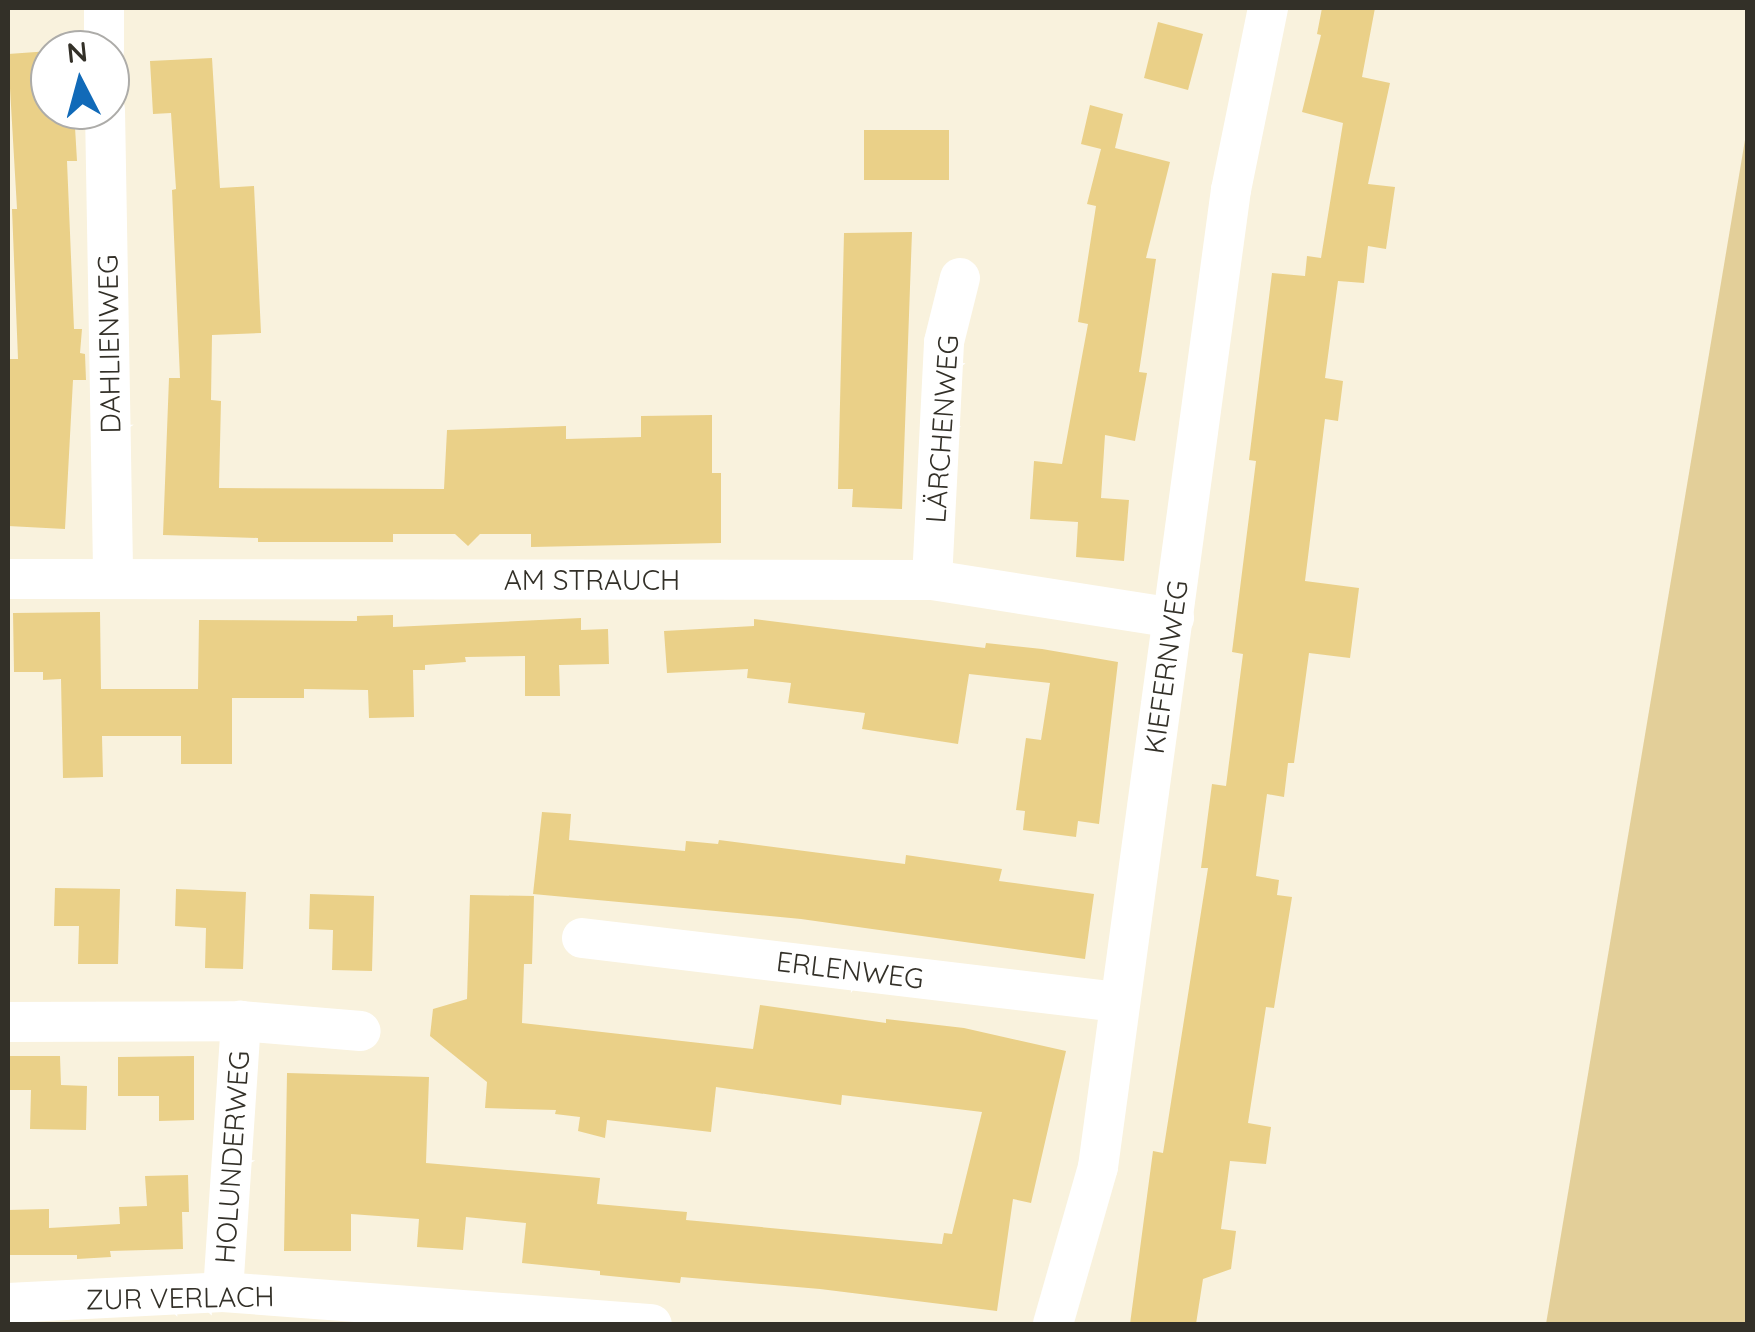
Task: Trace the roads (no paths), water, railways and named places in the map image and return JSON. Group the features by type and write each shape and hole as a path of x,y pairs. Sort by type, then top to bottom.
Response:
{"street":[{"name":"KIEFERNWEG","path":"1053,1324 1098,1167 1232,190 1268,8"},
{"name":"DAHLIENWEG","path":"106,130 113,579"},
{"name":"LÄRCHENWEG","path":"932,580 944,342 960,278"},
{"name":"AM STRAUCH","path":"8,578 932,580 1174,618"},
{"name":"ERLENWEG","path":"582,938 1118,1002"},
{"name":"HOLUNDERWEG","path":"8,1022 241,1021 361,1031"},
{"name":"HOLUNDERWEG","path":"222,1292 241,1021"},
{"name":"ZUR VERLACH","path":"8,1303 222,1292 652,1324"}]}
